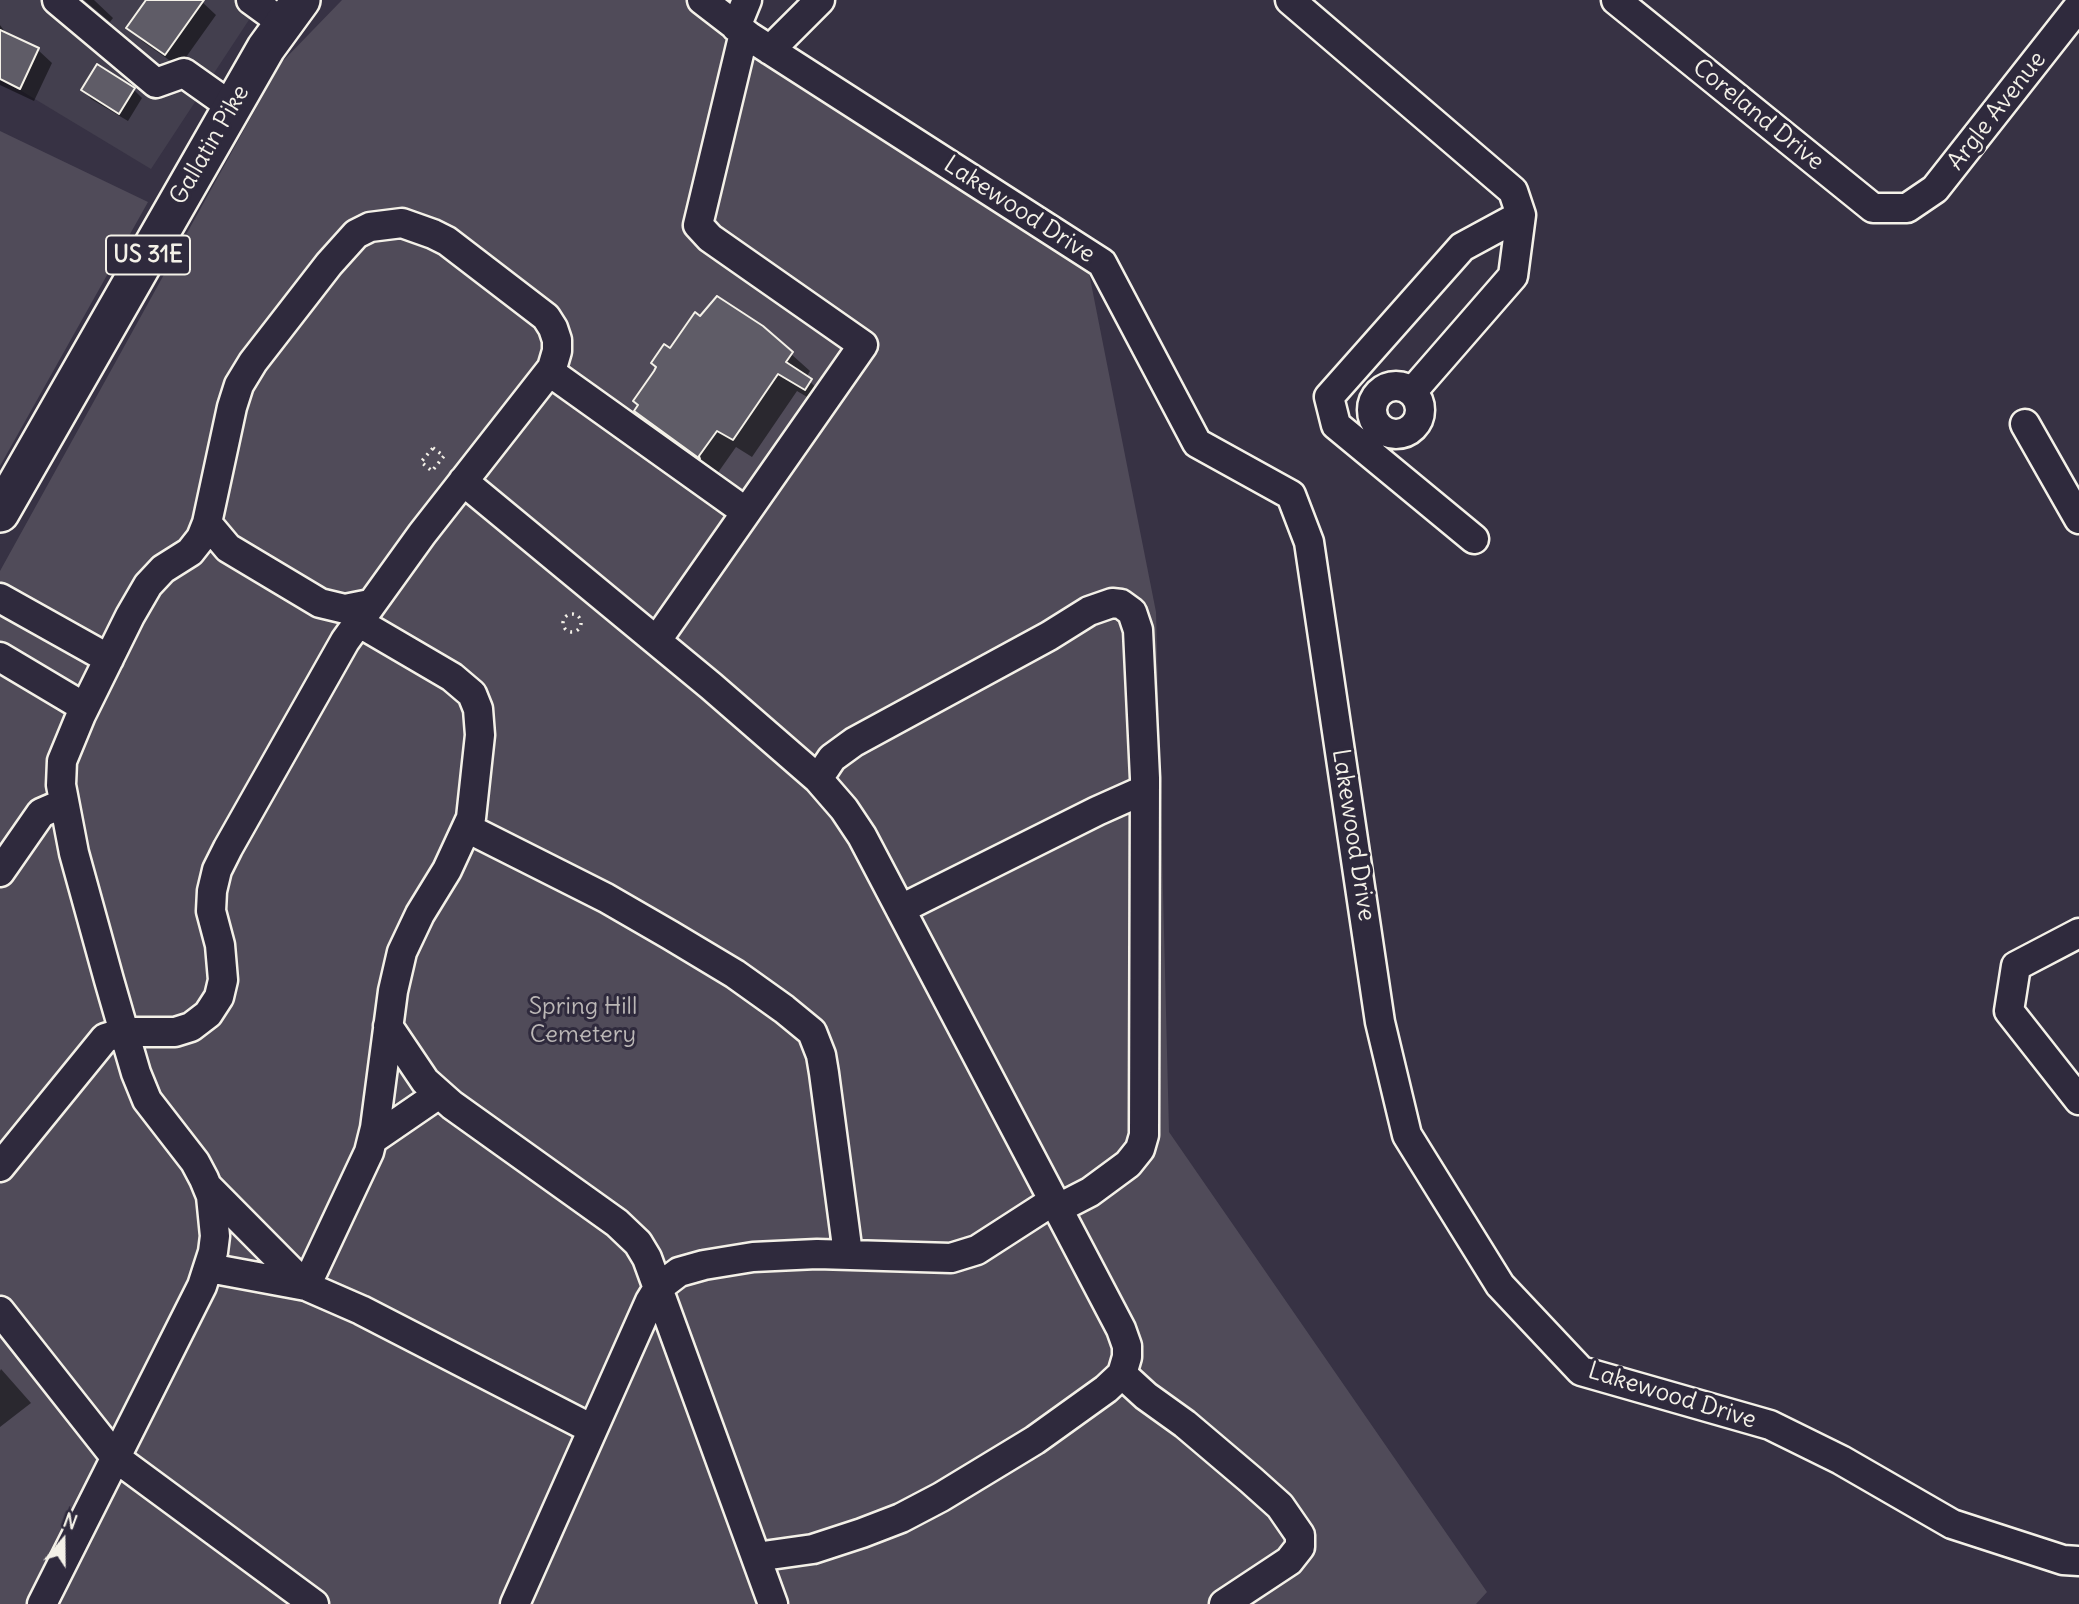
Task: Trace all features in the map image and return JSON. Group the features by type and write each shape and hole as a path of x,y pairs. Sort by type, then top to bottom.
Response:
{"main road":[{"name":"Gallatin Pike","path":"0,513 266,48 292,12"}],"street":[{"path":"57,0 156,83 184,73 232,107"},
{"path":"251,0 292,12"},
{"name":"Lakewood Drive","path":"702,0 770,50 1101,263 1197,443 1291,495 1309,542 1380,1022 1407,1135 1500,1285 1581,1371 1770,1425 1841,1460 1952,1524 2063,1560 2079,1561"},
{"path":"657,640 863,345 710,238 698,225 747,0"},
{"path":"770,50 820,0"},
{"path":"1290,0 1513,191 1521,215 1513,276 1412,393 1417,398 1419,413 1413,426 1400,433 1373,438"},
{"name":"Coreland Drive","path":"1616,0 1873,208 1907,208"},
{"name":"Argle Avenue","path":"1907,208 1935,189 2079,6"},
{"path":"1474,539 1373,438 1336,425 1329,397 1462,247 1521,215"},
{"path":"0,1167 99,1044 112,1035 124,1032 174,1032 191,1027 208,1014 219,997 223,980 211,911 217,870 314,692 364,613 463,481 550,372 556,358 557,340 553,328 541,312 447,241 433,234 402,223 370,227 356,234 329,264 253,362 232,407 207,523 201,538 190,552 163,569 148,584 85,708 62,761 60,771 64,803 75,853 124,1032 139,1084 147,1100 195,1162 211,1196 215,1236 209,1268 202,1286 42,1604"},
{"path":"550,372 746,512"},
{"path":"2025,424 2079,519"},
{"path":"463,481 657,640 818,779 862,836 1121,1329 1127,1346 1126,1367 1106,1389 982,1474 901,1518 813,1549 756,1556"},
{"path":"207,523 228,548 320,603 364,613 452,677 472,694 478,709 480,735 474,803 467,828 405,945 395,980 376,1128 306,1286"},
{"path":"0,598 109,659"},
{"path":"515,1604 658,1288 679,1272 753,1257 848,1254 921,1259 951,1258 986,1245 1055,1205 1090,1192 1128,1164 1140,1150 1144,1135 1144,790 1136,619 1127,607 1112,603 1089,611 1049,636 854,742 832,758 818,779"},
{"path":"0,657 85,708"},
{"path":"901,909 1144,790"},
{"path":"0,872 41,813 64,803"},
{"path":"467,828 606,898 670,934 735,974 785,1009 812,1032 821,1055 848,1254"},
{"path":"2079,933 2016,966 2009,1011 2079,1100"},
{"path":"388,1026 425,1081 439,1094 617,1223 638,1243 647,1258 773,1604"},
{"path":"372,1140 439,1094"},
{"path":"207,1186 306,1286"},
{"path":"209,1268 306,1286 361,1310 592,1429"},
{"path":"0,1311 116,1458 314,1604"},
{"path":"1122,1374 1280,1506 1300,1535 1301,1543 1296,1555 1224,1604"}],"path":[{"path":"433,448 444,456 432,471 421,462 433,448"},
{"path":"572,614 579,617 581,624 571,632 563,624 565,617 572,614"}],"shaded area":[{"path":"0,0 262,0 151,169 0,78"}],"green space":[{"name":"Spring Hill Cemetery","path":"342,0 706,0 1089,273 1156,612 1169,1132 1487,1592 1476,1604 0,1604 0,571 281,63"},
{"path":"0,131 148,202 0,466"}],"building":[{"path":"146,0 204,0 165,55 126,28"},
{"path":"0,30 39,48 20,89 0,79"},
{"path":"97,64 135,88 119,114 81,90"},
{"path":"717,296 763,326 793,352 786,362 812,379 805,390 778,374 733,440 717,431 699,456 700,459 634,411 638,405 633,401 654,371 656,367 651,363 664,344 670,348 695,312 700,316"}]}
